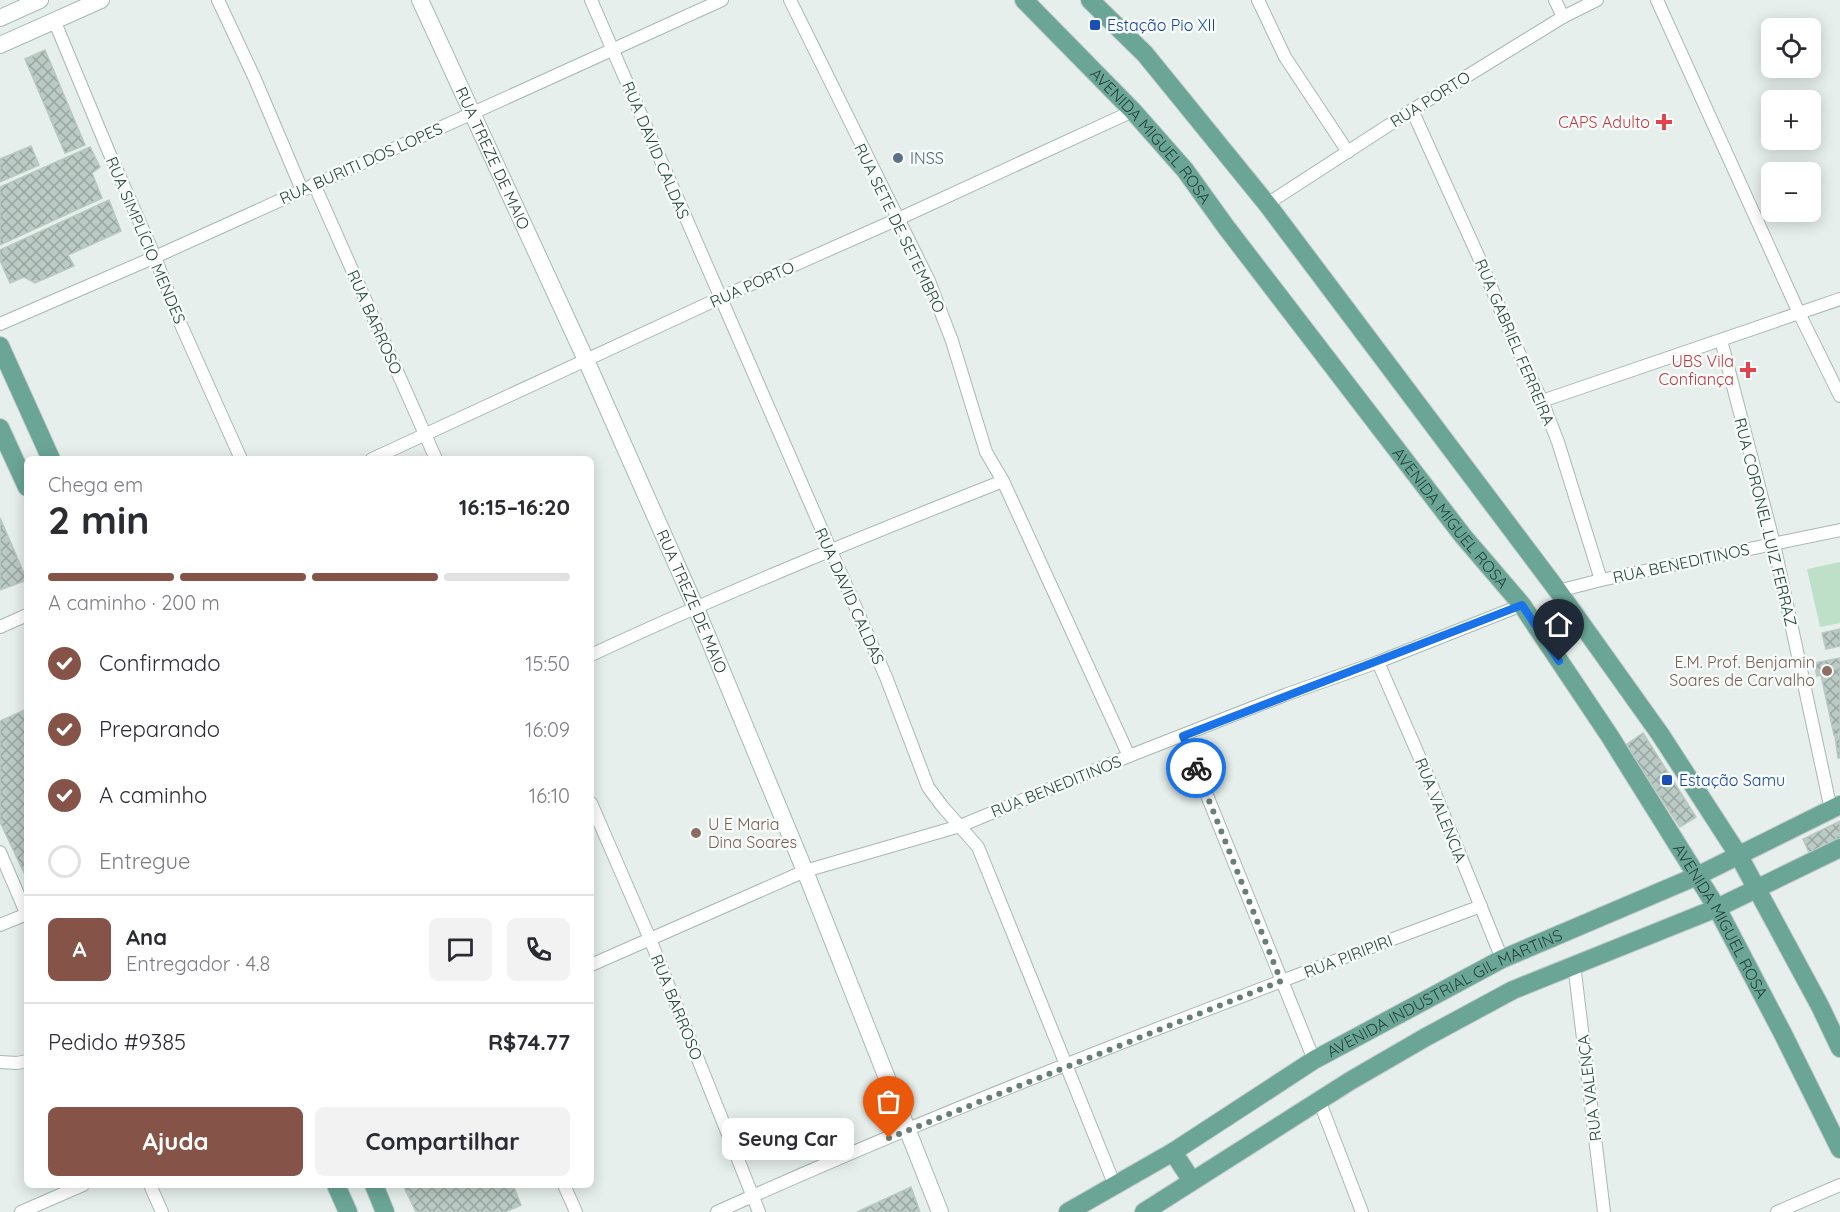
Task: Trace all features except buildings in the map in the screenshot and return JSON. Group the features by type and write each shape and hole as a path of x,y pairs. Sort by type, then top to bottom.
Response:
{"main road":[{"name":"AVENIDA MIGUEL ROSA","path":"1024,0 1133,111 1185,170 1449,518 1522,605 1609,735 1717,908 1840,1149"},
{"path":"1090,0 1145,54 1267,204 1558,591 1659,734 1739,856 1820,1006 1840,1048"},
{"path":"0,346 50,456"},
{"path":"0,428 24,480"},
{"name":"AVENIDA INDUSTRIAL GIL MARTINS","path":"1068,1212 1173,1152 1314,1060 1502,960 1697,876 1835,807"},
{"name":"AVENIDA INDUSTRIAL GIL MARTINS","path":"1146,1212 1319,1100 1426,1037 1513,990 1717,908 1840,849"},
{"path":"1173,1152 1192,1181"},
{"path":"337,1188 348,1212"},
{"path":"375,1188 385,1212"}],"street":[{"path":"0,18 39,0"},
{"path":"0,45 54,20 72,6 101,0"},
{"path":"218,0 302,190"},
{"name":"RUA TREZE DE MAIO","path":"420,0 473,112 695,606 805,871 940,1212"},
{"name":"RUA DAVID CALDAS","path":"591,0 886,676 928,787 978,847 1115,1186"},
{"name":"RUA BURITI DOS LOPES","path":"0,324 155,257 722,0"},
{"name":"RUA SETE DE SETEMBRO","path":"790,0 929,281 952,341 983,445 1003,481 1129,756"},
{"path":"1258,0 1285,57 1348,152"},
{"path":"1555,0 1563,16"},
{"name":"RUA PORTO","path":"1267,204 1563,16 1597,0"},
{"path":"1657,0 1799,313 1840,396"},
{"name":"RUA SIMPLÍCIO MENDES","path":"54,20 155,257 178,318 240,456"},
{"name":"RUA GABRIEL FERREIRA","path":"1412,110 1480,260 1512,338 1542,400 1558,442 1601,580"},
{"name":"RUA PORTO","path":"378,456 1133,111"},
{"name":"RUA BARROSO","path":"314,184 434,456"},
{"path":"1542,400 1840,298"},
{"name":"RUA CORONEL LUIZ FERRAZ","path":"1720,340 1774,544 1835,807"},
{"path":"594,654 695,606 830,549 1003,481"},
{"name":"RUA BENEDITINOS","path":"1558,591 1840,530"},
{"name":"RUA BENEDITINOS","path":"594,964 805,871 960,826 1129,756 1522,605"},
{"path":"0,627 24,616"},
{"name":"RUA VALENCIA","path":"1378,662 1432,786 1502,960"},
{"path":"1183,736 1314,1060"},
{"name":"RUA BARROSO","path":"594,810 650,939 759,1212"},
{"path":"0,852 24,907"},
{"name":"RUA PIRIPIRI","path":"717,1212 908,1130 1066,1066 1480,906"},
{"path":"0,925 24,915"},
{"name":"RUA VALENÇA","path":"1574,964 1604,1212"},
{"path":"0,1062 24,1062"},
{"path":"1319,1100 1362,1212"},
{"path":"1778,1212 1840,1185"},
{"path":"21,1212 76,1188"},
{"path":"151,1188 162,1212"},
{"path":"565,1188 576,1212"}],"green space":[{"path":"1840,562 1840,623 1820,627 1807,569"}],"way so far":[{"path":"889,1138 1281,981 1196,768"}],"place":[{"name":"Estação Pio XII","path":"1095,25"},
{"name":"CAPS Adulto","path":"1664,122"},
{"name":"INSS","path":"898,158"},
{"name":"UBS Vila Confiança","path":"1748,370"},
{"name":"E.M. Prof. Benjamin Soares de Carvalho","path":"1827,671"},
{"name":"Estação Samu","path":"1667,780"},
{"name":"U E Maria Dina Soares","path":"696,833"},
{"name":"Seung Car","path":"889,1138"}],"route":[{"path":"1196,768 1183,736 1522,605 1559,661"}]}
